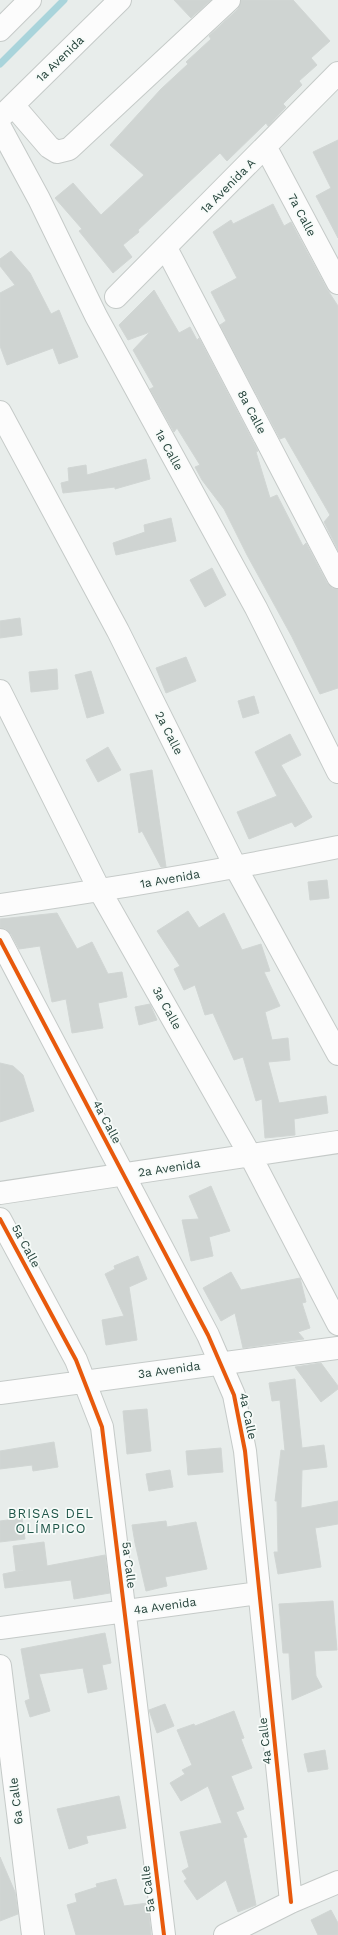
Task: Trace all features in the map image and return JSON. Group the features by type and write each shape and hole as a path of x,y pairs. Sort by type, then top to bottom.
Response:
{"street":[{"path":"0,30 30,0"},
{"name":"1a Avenida","path":"7,111 120,0"},
{"path":"7,111 49,147 57,152 69,149 229,0"},
{"name":"1a Avenida A","path":"116,297 266,148 338,73"},
{"name":"1a Calle","path":"0,127 39,199 96,316 256,608 338,772"},
{"name":"7a Calle","path":"266,148 338,283"},
{"name":"8a Calle","path":"166,248 338,577"},
{"name":"2a Calle","path":"0,412 118,631 236,868 338,1054"},
{"name":"3a Calle","path":"0,691 100,891 250,1155 338,1324"},
{"name":"1a Avenida","path":"0,905 100,891 236,868 338,847"},
{"name":"4a Calle","path":"0,940 208,1335 234,1395 245,1451 291,1902"},
{"name":"2a Avenida","path":"0,1193 338,1142"},
{"name":"5a Calle","path":"0,1219 76,1360 102,1427 164,1935"},
{"name":"3a Avenida","path":"0,1393 338,1348"},
{"name":"4a Avenida","path":"0,1628 259,1593"},
{"name":"6a Calle","path":"0,1666 33,1935"},
{"path":"225,1935 254,1928 291,1902 338,1882"}],"building":[{"path":"174,0 211,0 191,18"},
{"path":"241,0 293,0 330,41 311,58 317,65 299,81 302,85 283,104 286,107 268,126 266,123 227,161 220,153 138,230 139,232 123,245 132,257 113,273 79,231 82,229 55,198 73,183 101,215 144,175 110,145 161,89 188,64 186,62 211,39 209,36 238,9"},
{"path":"338,140 338,238 316,196 331,188 313,152"},
{"path":"273,204 284,226 291,222 327,289 338,306 338,550 324,522 330,515 285,437 280,439 220,325 226,321 211,292 237,278 213,232 231,220 233,224"},
{"path":"11,251 30,273 51,314 59,310 78,357 59,364 53,348 7,365 0,346 0,293 15,285 0,266 0,259"},
{"path":"154,290 179,333 190,327 197,340 199,338 258,451 256,452 270,498 277,495 303,546 306,543 327,583 332,588 338,589 338,688 320,694 292,637 247,555 224,509 202,480 195,467 200,465 177,428 174,432 150,389 154,387 133,350 150,332 128,340 119,325"},
{"path":"146,459 150,479 115,489 115,487 63,493 61,483 69,481 68,468 86,465 87,475"},
{"path":"171,518 176,541 116,555 113,543 145,532 144,525"},
{"path":"212,568 226,595 205,607 190,580"},
{"path":"20,618 22,635 0,638 0,621"},
{"path":"186,657 196,681 166,693 156,668"},
{"path":"57,669 58,689 31,692 29,672"},
{"path":"91,671 104,713 87,718 75,675"},
{"path":"254,696 259,713 243,718 238,701"},
{"path":"290,734 301,755 281,765 312,817 295,827 292,822 249,839 237,812 277,796 255,752"},
{"path":"108,747 121,770 98,782 86,760"},
{"path":"152,770 166,867 161,867 142,831 139,833 130,774"},
{"path":"327,880 329,898 310,900 308,882"},
{"path":"188,911 199,928 224,913 242,950 261,944 270,971 264,972 280,1006 265,1012 272,1040 288,1038 290,1060 268,1062 279,1103 326,1096 328,1113 294,1119 295,1135 265,1138 262,1099 256,1101 243,1057 234,1060 213,1013 205,1015 195,985 184,990 174,969 180,966 157,931"},
{"path":"57,913 77,949 92,942 108,974 122,972 127,997 98,1003 103,1028 72,1033 66,999 52,1002 40,946 19,949 11,934 6,929 0,928 0,919"},
{"path":"150,1004 157,1020 139,1025 135,1007"},
{"path":"0,1063 13,1066 23,1075 34,1111 0,1122"},
{"path":"211,1186 230,1231 209,1237 213,1256 191,1261 182,1220 199,1219 189,1196"},
{"path":"138,1256 147,1279 129,1287 137,1340 106,1345 102,1320 124,1316 105,1274 115,1269 114,1266"},
{"path":"231,1272 241,1290 300,1278 306,1302 302,1303 310,1328 298,1332 304,1339 243,1348 235,1313 221,1321 203,1288"},
{"path":"321,1363 338,1386 338,1389 321,1402 295,1367"},
{"path":"295,1379 302,1448 324,1445 327,1467 302,1470 301,1508 338,1501 338,1524 315,1528 321,1567 278,1574 274,1552 278,1552 277,1501 275,1501 281,1450 285,1451 280,1400 272,1401 269,1383"},
{"path":"147,1409 151,1451 127,1454 123,1411"},
{"path":"54,1442 58,1467 33,1471 32,1465 0,1469 0,1451"},
{"path":"221,1448 223,1472 188,1475 186,1451"},
{"path":"170,1470 173,1487 149,1491 146,1474"},
{"path":"22,1518 25,1539 0,1542 0,1521"},
{"path":"166,1521 167,1527 196,1522 207,1569 165,1577 167,1586 146,1591 132,1525"},
{"path":"44,1542 47,1566 105,1555 110,1593 74,1599 71,1580 5,1588 3,1574 23,1570 16,1571 13,1546"},
{"path":"333,1601 337,1650 314,1651 316,1676 322,1687 292,1700 289,1653 283,1653 279,1604"},
{"path":"105,1633 111,1663 102,1665 107,1689 88,1693 83,1668 39,1674 50,1711 30,1717 25,1701 30,1699 21,1649"},
{"path":"165,1704 174,1726 157,1733 149,1710"},
{"path":"234,1711 244,1738 241,1739 252,1768 231,1776 244,1809 236,1812 247,1837 243,1838 256,1905 238,1912 226,1880 197,1900 184,1881 187,1879 182,1871 189,1867 180,1832 222,1823 208,1786 181,1801 170,1783 185,1774 182,1770 192,1765 177,1730 194,1724 195,1726"},
{"path":"325,1750 328,1769 308,1772 304,1754"},
{"path":"119,1796 126,1828 86,1836 88,1843 69,1849 57,1809"},
{"path":"0,1857 15,1892 18,1914 0,1921"},
{"path":"116,1879 124,1906 148,1903 151,1935 76,1935 67,1905 77,1902 75,1894 97,1887 96,1884"},
{"path":"331,1910 338,1923 338,1935 318,1935 311,1920"}],"waterway":[{"path":"0,64 64,0"}],"cycle path":[{"path":"0,940 208,1335 234,1395 245,1451 291,1902"},
{"path":"0,1219 76,1360 102,1427 164,1935"}],"district":[{"name":"BRISAS DEL OLÍMPICO","path":"51,1520"}]}
